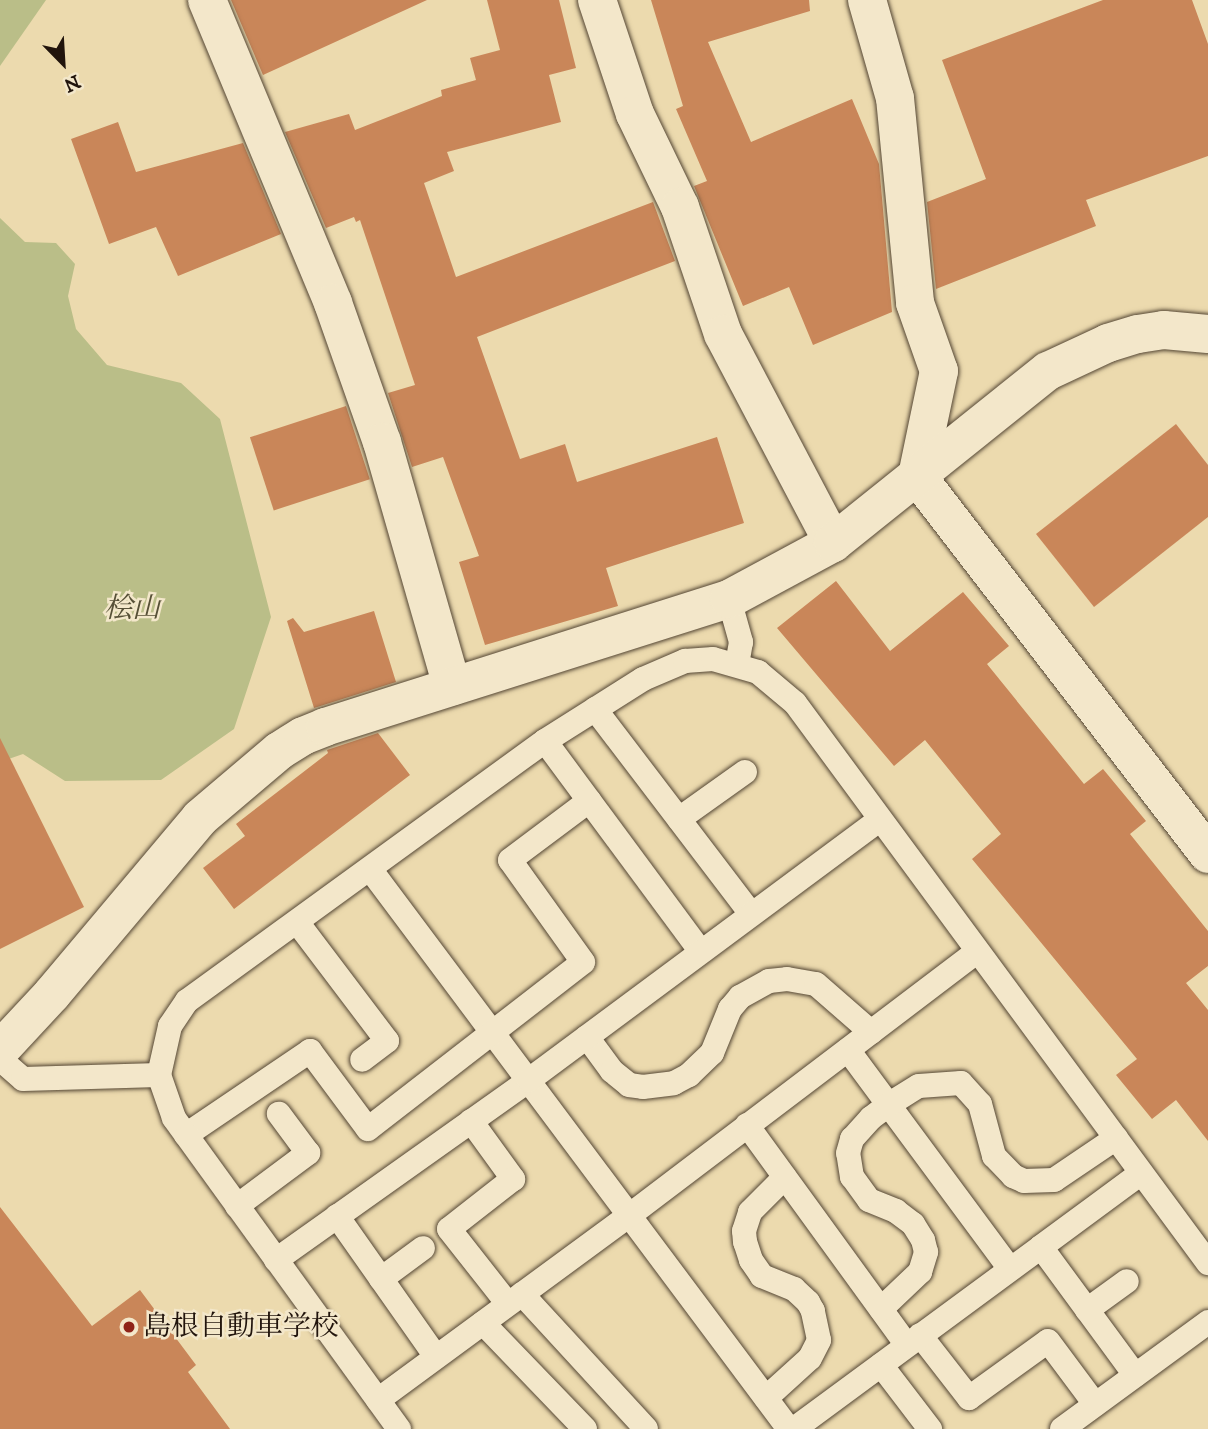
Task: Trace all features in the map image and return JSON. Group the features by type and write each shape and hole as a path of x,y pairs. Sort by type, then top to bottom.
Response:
{"street":[{"path":"207,0 333,303 382,442 452,687"},
{"path":"597,0 635,114 680,207 723,334 833,543"},
{"path":"867,0 895,98 915,303 939,371 917,476 1208,855"},
{"path":"0,1050 52,994 200,818 279,751 325,727 729,598 833,543 1019,391 1077,356 1138,334 1164,330 1208,334"}],"lane":[{"path":"729,598 741,642 737,665"},
{"path":"399,1429 174,1118 159,1075 170,1026 187,1001 545,741 643,680 685,662 713,659 758,672 795,703 976,952 1208,1262"},
{"path":"595,709 751,914"},
{"path":"545,741 701,952"},
{"path":"679,819 745,772"},
{"path":"186,1135 310,1051 368,1129 583,962 509,860 589,801"},
{"path":"276,1260 529,1080 880,819"},
{"path":"370,869 791,1429 1141,1173"},
{"path":"296,922 387,1041 362,1060"},
{"path":"378,1400 630,1215 976,952"},
{"path":"587,1037 612,1071 629,1085 643,1087 674,1083 689,1075 712,1054 730,1009 740,997 769,981 787,979 816,984 871,1032"},
{"path":"848,1050 1010,1269"},
{"path":"0,1059 23,1079 159,1075"},
{"path":"881,1309 920,1272 926,1252 923,1240 912,1224 896,1211 869,1200 852,1177 848,1153 852,1139 871,1118 888,1105 919,1086 961,1083 980,1104 994,1156 1002,1167 1024,1181 1038,1183 1054,1180 1116,1138"},
{"path":"237,1206 308,1153 279,1114"},
{"path":"471,1121 513,1180 449,1229 515,1299 646,1429"},
{"path":"747,1125 881,1309 970,1398 1048,1341 1095,1405"},
{"path":"766,1398 810,1358 819,1340 813,1311 808,1302 794,1289 762,1276 751,1260 744,1242 750,1212 785,1177"},
{"path":"337,1216 436,1357"},
{"path":"1041,1247 1135,1376"},
{"path":"381,1279 423,1248"},
{"path":"1087,1310 1128,1282"},
{"path":"1062,1429 1208,1322"},
{"path":"483,1323 585,1429"},
{"path":"881,1365 930,1429"}],"green space":[{"path":"0,0 46,0 0,66"},
{"name":"桧山","path":"0,218 25,242 56,243 75,264 68,296 76,329 107,365 181,383 220,419 271,617 234,729 161,780 65,781 23,754 0,762"}],"building":[{"path":"231,0 427,0 263,75"},
{"path":"487,0 559,0 576,68 549,75 561,122 447,152 454,171 424,183 456,277 653,202 675,261 477,337 520,459 565,444 577,482 717,437 744,523 606,568 618,606 485,645 459,562 479,556 443,457 412,467 388,393 415,385 360,220 356,222 354,217 326,228 285,132 349,114 355,130 442,96 441,90 476,80 470,58 500,50"},
{"path":"651,0 809,0 810,11 708,42 751,142 852,99 879,164 892,312 813,345 789,287 743,306 694,186 707,181 676,109 683,106"},
{"path":"1103,0 1192,0 1208,44 1208,156 1086,200 1096,226 936,289 927,202 986,179 942,60"},
{"path":"118,122 136,172 243,143 281,234 178,276 156,227 109,244 71,139"},
{"path":"346,406 370,479 274,510 250,437"},
{"path":"1176,424 1208,465 1208,517 1094,607 1036,534"},
{"path":"836,581 890,651 963,592 1009,646 987,664 1084,784 1103,769 1146,821 1130,834 1208,931 1208,966 1186,983 1208,1010 1208,1141 1176,1100 1152,1119 1116,1075 1137,1059 972,859 1001,834 925,740 894,766 777,628"},
{"path":"374,611 396,682 314,708 287,621 293,618 304,632"},
{"path":"378,733 410,775 234,909 203,868 245,836 236,824 328,753 327,750"},
{"path":"0,738 84,907 0,949"},
{"name":"島根自動車学校","path":"0,1207 92,1326 140,1290 196,1365 188,1372 230,1429 0,1429"}],"place":[{"name":"島根自動車学校","path":"129,1327"}]}
